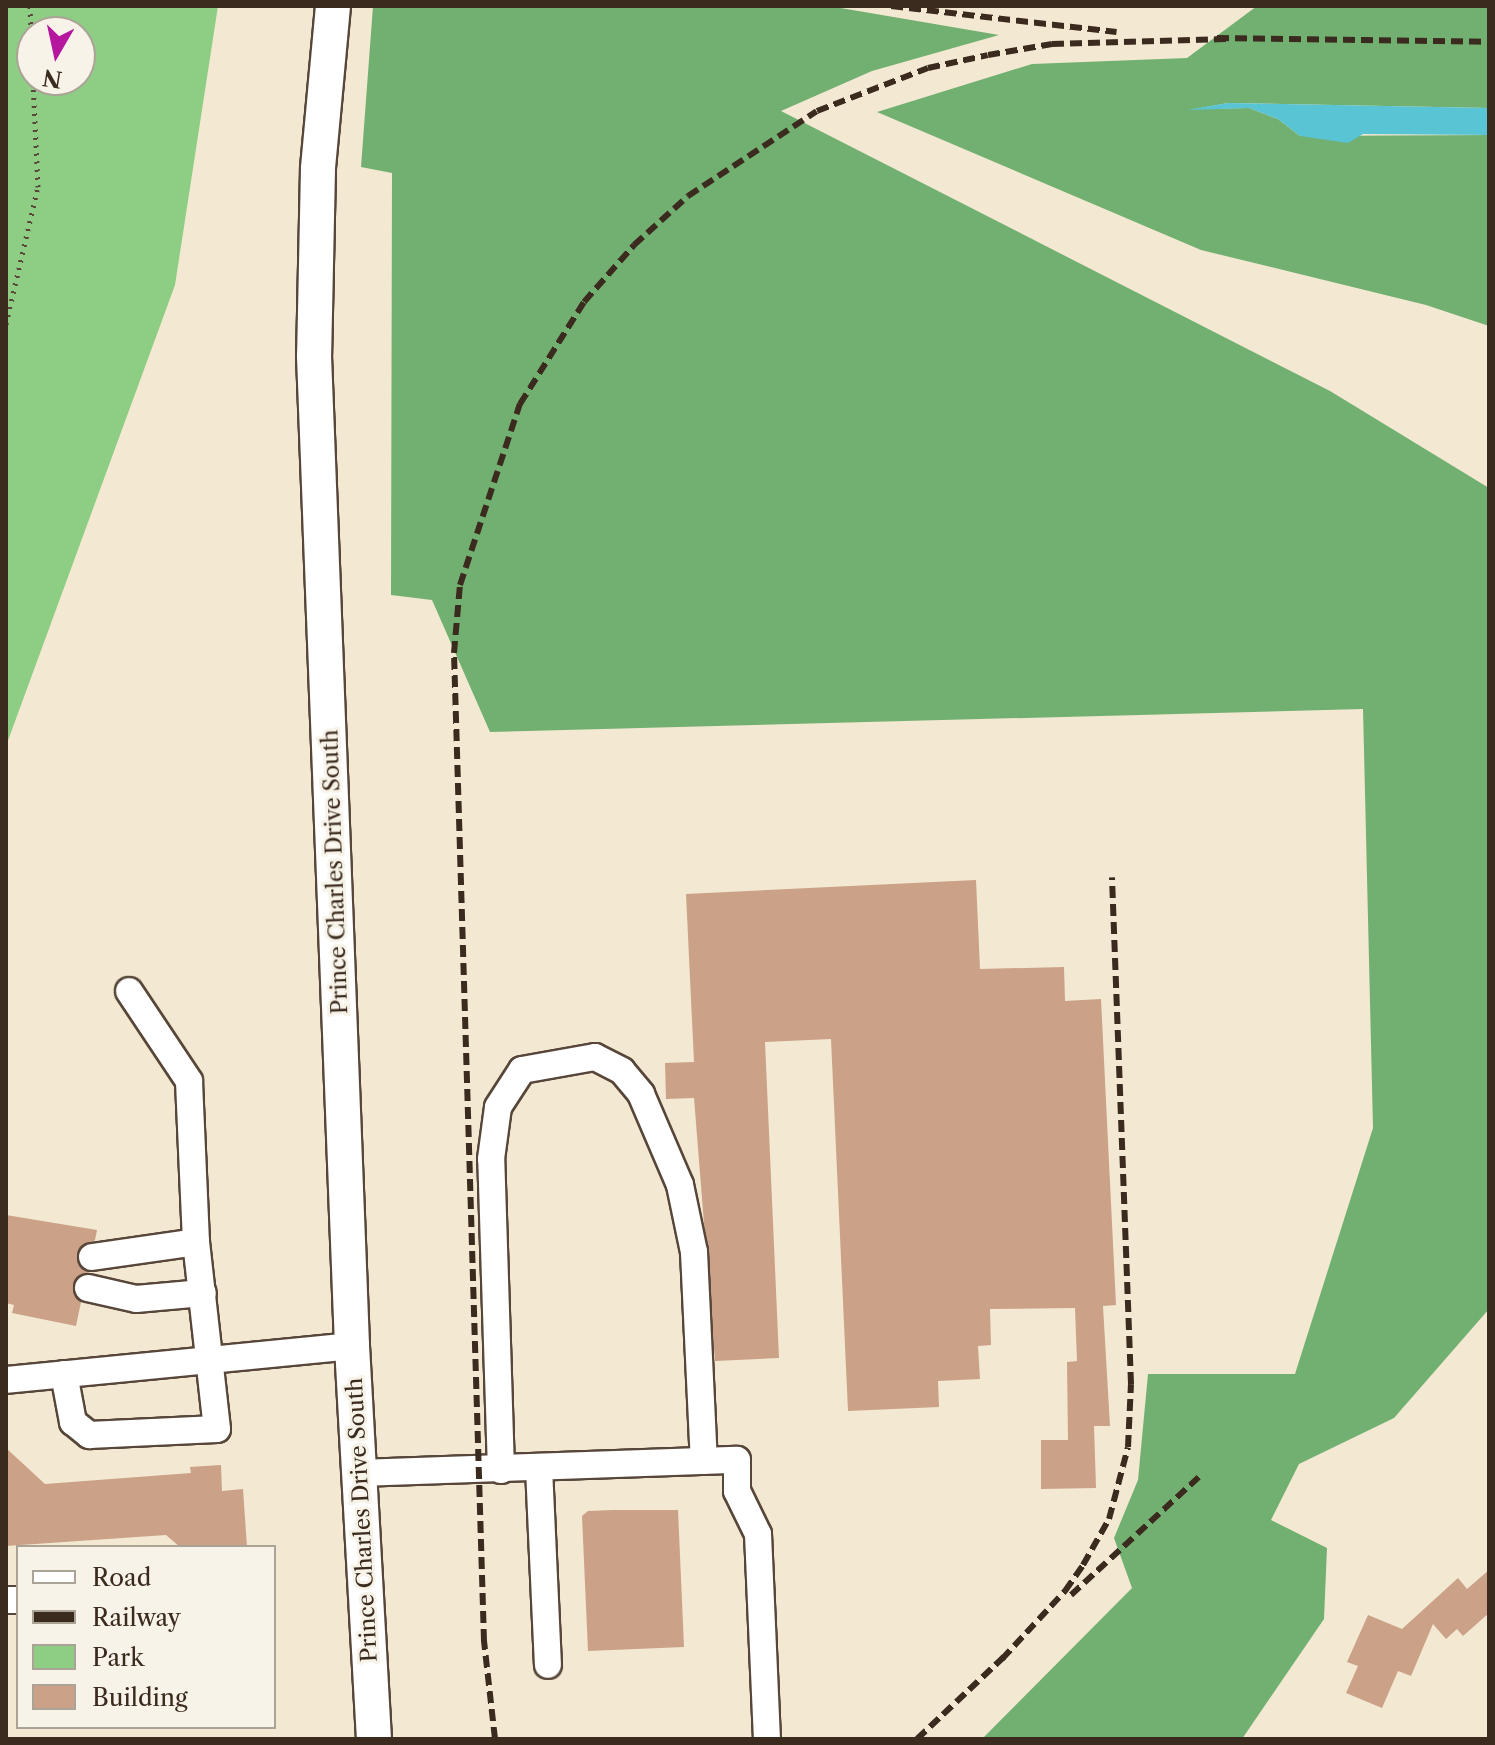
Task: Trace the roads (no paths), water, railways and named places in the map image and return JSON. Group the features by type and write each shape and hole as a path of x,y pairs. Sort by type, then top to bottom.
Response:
{"main road":[{"name":"Prince Charles Drive South","path":"333,6 318,169 314,356 352,1346 374,1739"}],"lane":[{"path":"64,1374 73,1422 89,1435 217,1429 196,1242 189,1081 129,991"},
{"path":"501,1470 491,1159 498,1107 522,1070 595,1057 622,1071 641,1094 680,1185 694,1252 704,1461"},
{"path":"92,1257 196,1242"},
{"path":"88,1288 136,1299 203,1293"},
{"path":"6,1380 210,1356 352,1346"},
{"path":"359,1473 737,1460 737,1491 758,1534 767,1739"},
{"path":"539,1468 548,1665"}],"water":[{"path":"1228,103 1489,108 1489,135 1363,134 1348,143 1300,136 1278,119 1249,108 1187,110"}],"railway":[{"path":"891,6 1117,32"},
{"path":"1217,38 1489,42"},
{"path":"495,1739 484,1641 454,653 460,585 520,404 584,302 634,245 688,196 817,111 928,68 988,55 1052,44 1227,39"},
{"path":"1002,1659 1065,1591 1083,1565 1109,1519 1128,1447 1131,1384 1112,877"},
{"path":"1071,1595 1200,1476"},
{"path":"917,1739 1009,1652"}]}
